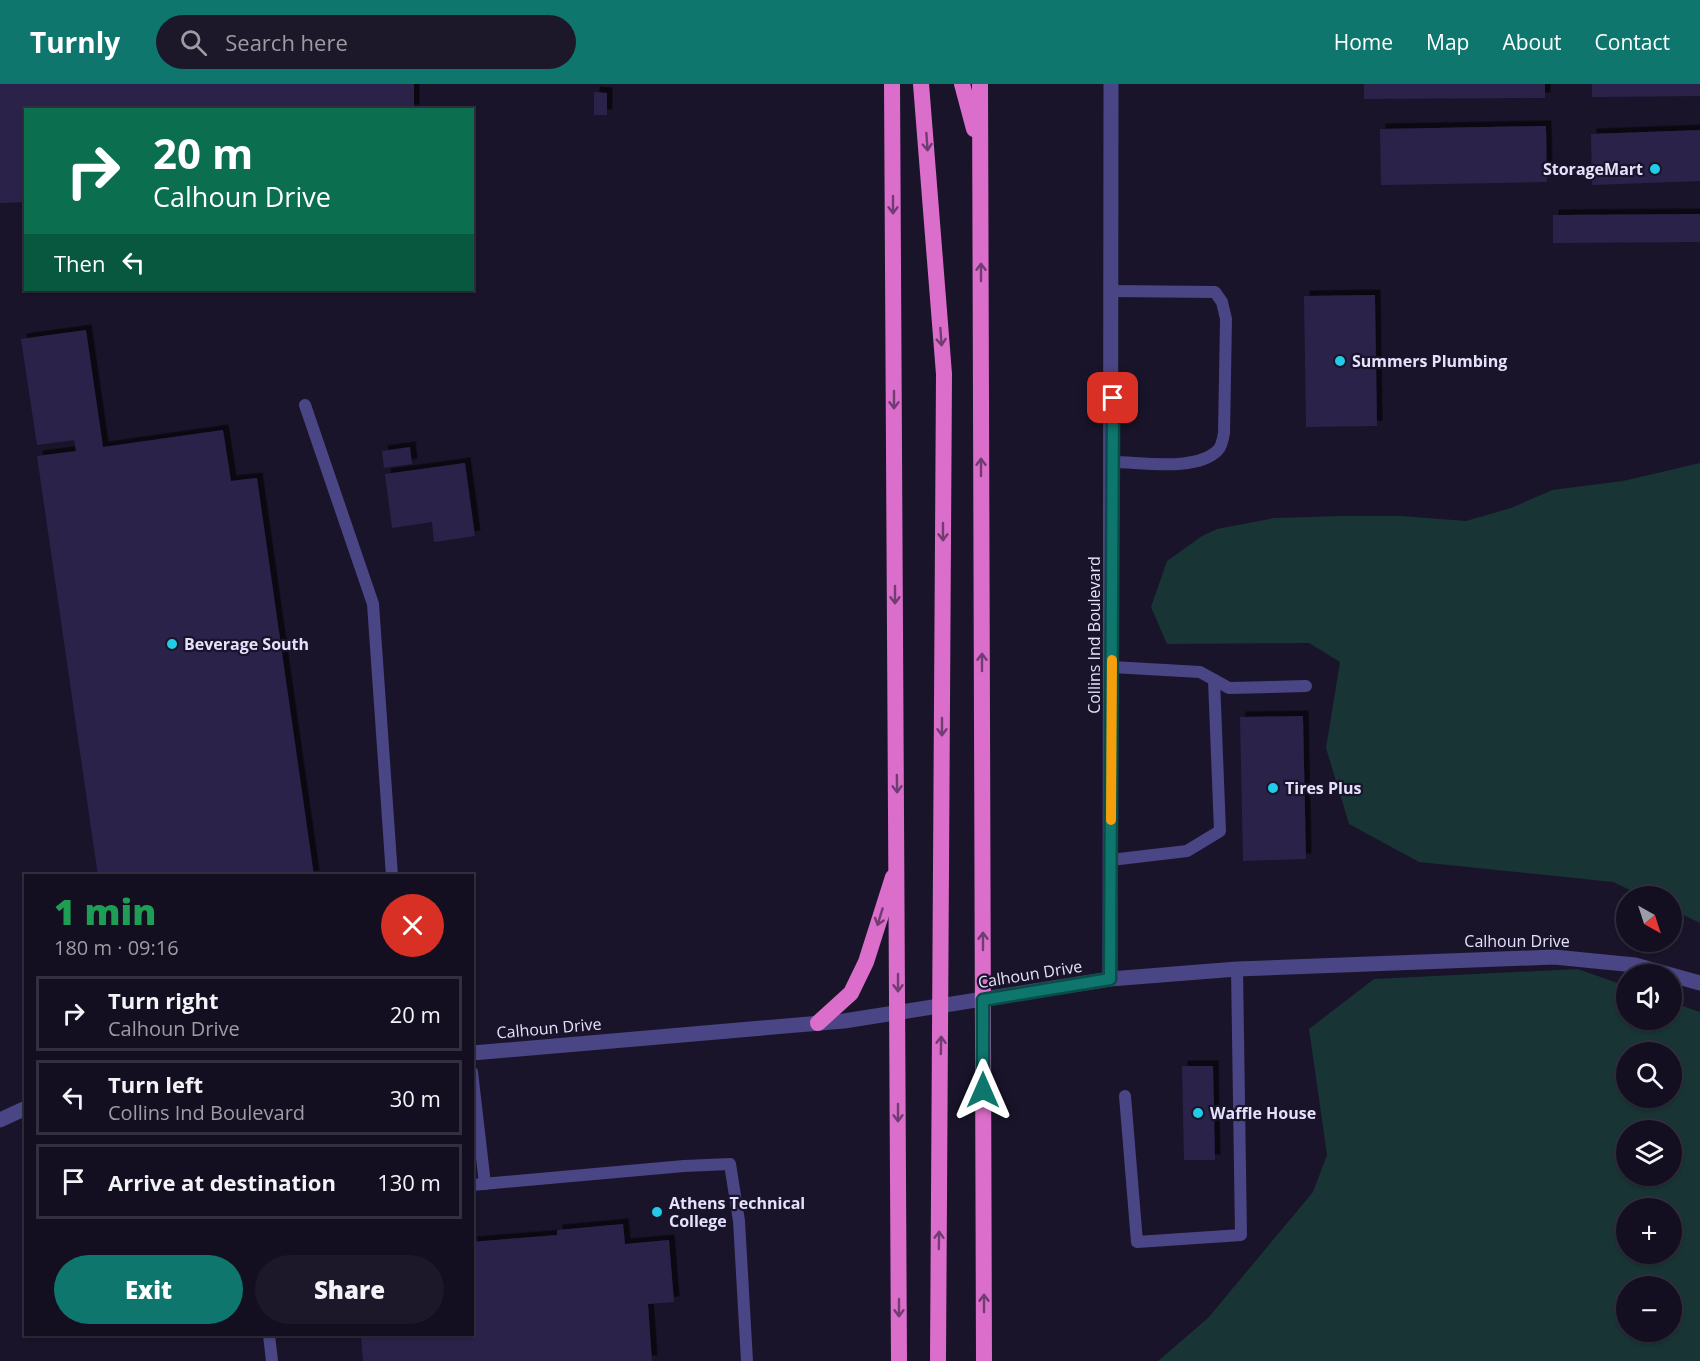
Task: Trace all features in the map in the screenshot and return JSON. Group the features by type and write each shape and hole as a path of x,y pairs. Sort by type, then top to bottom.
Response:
{"highway":[{"path":"892,84 899,1361"},
{"path":"921,84 944,374 938,1361"},
{"path":"962,84 980,153"},
{"path":"980,84 984,1361"},
{"path":"818,1023 851,993 866,962 897,862"}],"street":[{"name":"Collins Ind Boulevard","path":"1110,979 1113,462 1111,84"},
{"name":"Calhoun Drive","path":"474,1053 818,1023 941,1007 1110,979 1237,969 1554,957 1635,965 1700,983"},
{"path":"0,1120 24,1109"}],"lane":[{"path":"1112,291 1215,292 1222,302 1226,319 1224,433 1220,449 1208,458 1190,464 1113,462"},
{"path":"305,405 373,604 392,874"},
{"path":"1112,667 1200,672 1229,688 1306,686"},
{"path":"1111,860 1187,851 1220,831 1214,681"},
{"path":"1125,1096 1137,1242 1242,1235 1237,969"},
{"path":"474,1104 479,1184 730,1164 739,1221 747,1361"},
{"path":"269,1336 272,1361"}],"green space":[{"path":"1700,463 1700,923 1682,914 1682,886 1622,886 1613,882 1419,862 1349,824 1326,748 1340,662 1309,643 1167,644 1151,607 1167,561 1202,536 1217,529 1274,518 1401,516 1466,521 1511,508 1552,490 1623,481"},
{"path":"1578,969 1616,982 1616,1030 1682,1030 1682,1006 1700,1012 1700,1361 1158,1361 1208,1318 1313,1192 1327,1155 1309,1029 1374,979"}],"building":[{"path":"0,84 414,84 414,108 24,108 24,202 0,203"},
{"path":"1364,84 1545,84 1545,98 1364,99"},
{"path":"1592,84 1700,84 1700,96 1592,97"},
{"path":"594,92 607,93 607,115 594,115"},
{"path":"1546,126 1547,182 1381,185 1380,129"},
{"path":"1700,130 1700,181 1592,185 1591,134"},
{"path":"1700,214 1700,242 1553,243 1553,215"},
{"name":"Summers Plumbing","path":"1375,295 1377,426 1306,427 1304,296"},
{"name":"Beverage South","path":"86,330 103,447 223,430 231,481 257,478 314,874 98,874 37,456 76,451 74,440 37,445 21,339"},
{"path":"410,447 412,464 384,468 382,451"},
{"path":"465,463 475,536 434,542 432,522 392,528 385,474"},
{"name":"Tires Plus","path":"1303,716 1306,859 1243,861 1240,717"},
{"name":"Waffle House","path":"1182,1066 1213,1066 1215,1160 1184,1160"},
{"path":"623,1224 625,1244 669,1240 674,1302 648,1304 652,1361 363,1361 361,1336 474,1336 474,1242 557,1235 557,1230"}],"slow traffic":[{"path":"1111,820 1112,660"}],"place":[{"name":"StorageMart","path":"1655,169"},
{"name":"Summers Plumbing","path":"1340,361"},
{"name":"Beverage South","path":"172,644"},
{"name":"Tires Plus","path":"1273,788"},
{"name":"Waffle House","path":"1198,1113"},
{"name":"Athens Technical College","path":"657,1212"}],"route":[{"path":"983,1090 983,1000 1110,979 1113,398"}]}
